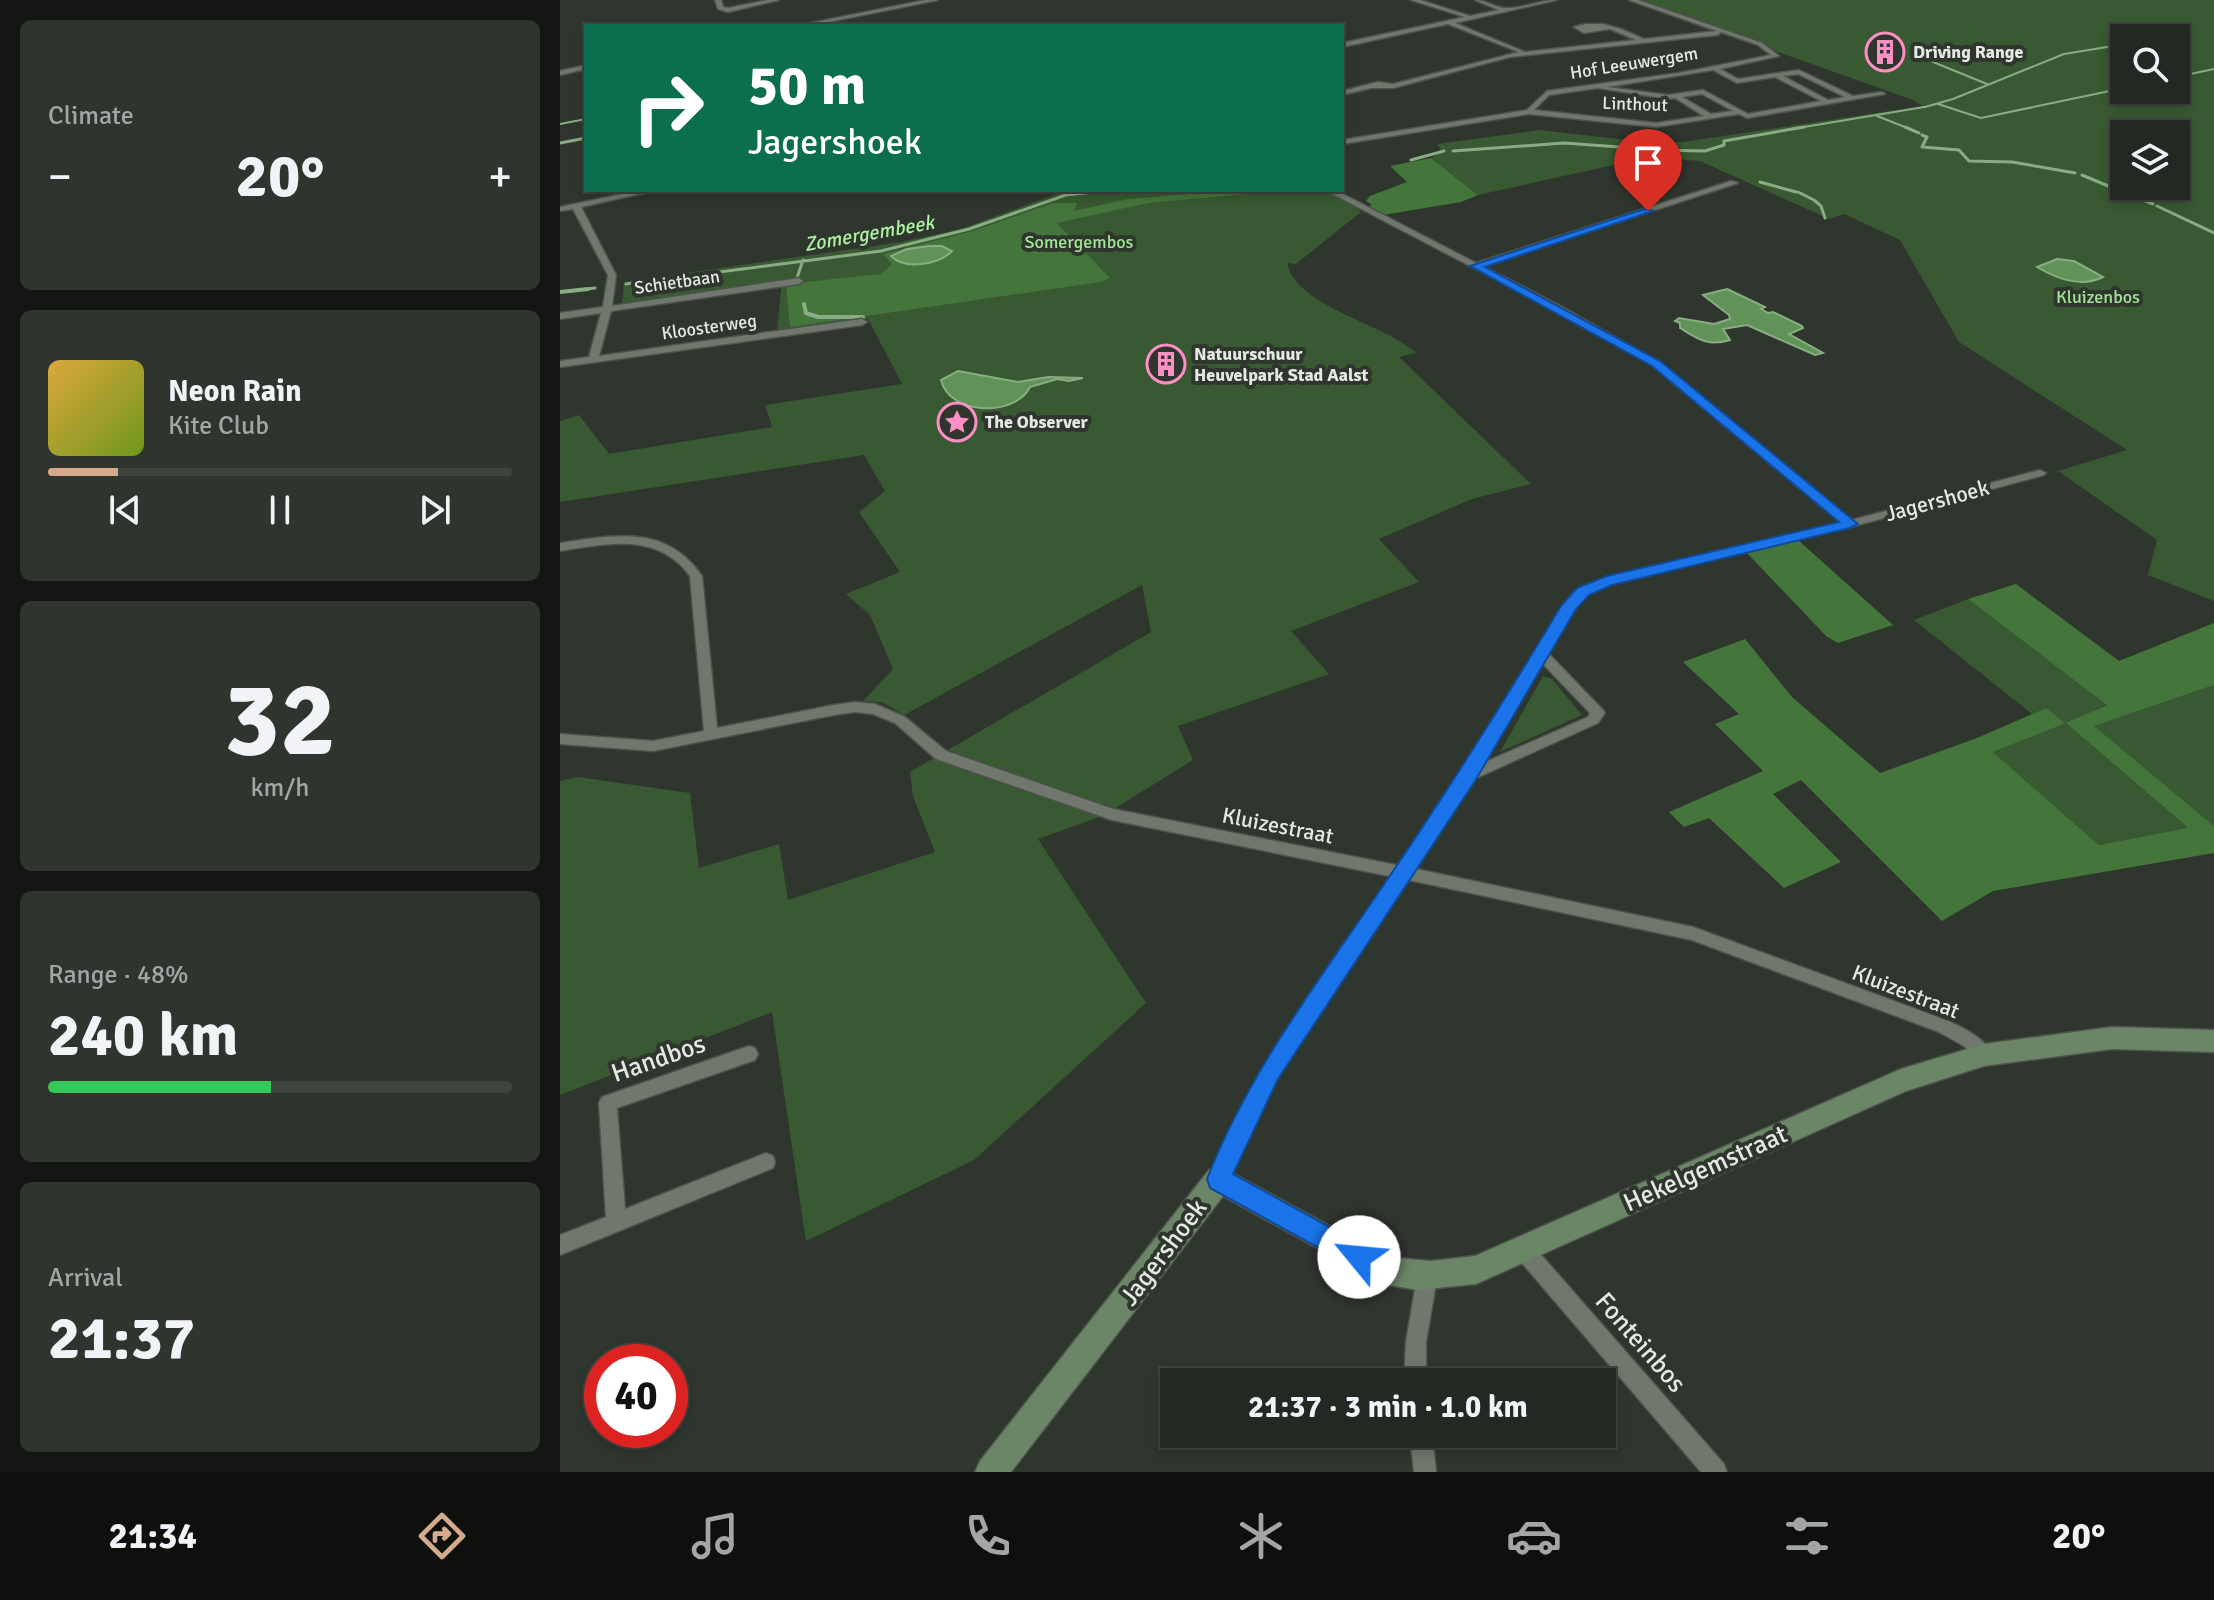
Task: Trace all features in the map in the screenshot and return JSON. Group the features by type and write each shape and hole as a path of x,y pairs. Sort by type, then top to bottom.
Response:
{"street":[{"path":"718,0 720,8 728,10 776,0"},
{"path":"809,24 935,0"},
{"path":"1414,0 1472,17"},
{"path":"1478,0 1505,10"},
{"path":"1344,45 1554,0"},
{"path":"1632,0 1723,32"},
{"path":"1448,22 1511,51 1533,53 1723,32"},
{"path":"1607,27 1644,41"},
{"name":"Hof Leeuwergem","path":"1344,142 1529,112 1547,93 1776,56 1760,44 1723,32"},
{"path":"1344,93 1372,86 1393,86 1511,51"},
{"path":"560,73 584,67"},
{"path":"1713,68 1737,81 1799,72 1852,98"},
{"path":"1775,75 1827,102"},
{"name":"Linthout","path":"1593,85 1605,90 1676,96 1703,92 1747,116 1882,94"},
{"path":"1676,96 1711,117"},
{"name":"Linthout","path":"1529,112 1656,125 1740,112"},
{"path":"1475,266 1734,183"},
{"path":"560,209 643,192"},
{"path":"1333,192 1656,364 1850,524"},
{"path":"576,206 612,275 594,358"},
{"name":"Schietbaan","path":"560,324 606,313 795,282"},
{"name":"Schietbaan","path":"560,316 606,313"},
{"name":"Kloosterweg","path":"560,364 862,322"},
{"name":"Jagershoek","path":"991,1472 1219,1179 1231,1147 1270,1072 1469,776 1540,653 1569,606 1583,591 1607,581 1850,524 2040,473"},
{"path":"560,547 611,540 646,542 679,554 690,565 696,576 711,736"},
{"path":"1469,776 1593,720 1598,713 1540,653"},
{"name":"Kluizestraat","path":"560,739 653,746 834,710 855,707 875,709 900,720 941,755 1112,814 1693,934 1945,1027 1970,1041 1984,1055"},
{"name":"Hekelgemstraat","path":"1219,1179 1383,1270 1407,1277 1427,1277 1476,1270 1901,1081 1984,1055 2112,1038 2214,1041"},
{"name":"Handbos","path":"616,1224 608,1103 749,1054"},
{"path":"560,1245 766,1162"},
{"name":"Fonteinbos","path":"1523,1249 1716,1472"},
{"path":"1415,1368 1416,1342 1427,1277"},
{"path":"1422,1448 1425,1472"}],"green space":[{"name":"Kluizenbos","path":"1632,0 2214,0 2214,601 2148,575 2157,540 2058,471 2127,450 1959,342 1900,240 1844,214 1829,219 1700,161 1650,157 1478,195 1431,158 1442,152 1437,144 1540,130 1653,143 1683,142 1923,106"},
{"name":"Somergembos","path":"1062,192 1334,192 1359,205 1356,208 1361,212 1296,264 1287,263 1294,278 1307,292 1324,303 1416,353 1399,357 1531,484 1472,499 1379,539 1419,582 1291,631 1329,674 1178,726 1193,760 1114,809 950,751 940,756 1102,816 1038,839 1146,1003 974,1160 806,1241 772,1012 560,1095 560,781 578,777 690,793 699,868 779,844 788,900 935,852 913,796 910,772 1151,632 1142,585 904,715 882,702 863,701 893,669 870,615 846,594 900,572 859,512 885,491 864,455 560,502 560,421 579,415 609,454 772,427 765,405 902,384 868,319 777,331 782,280 622,304 624,282 901,242 961,229"},
{"path":"1968,599 2108,704 2066,723 2188,828 2099,845 1993,752 2064,723 2046,708 2032,714 1914,620"},
{"path":"1543,676 1552,679 1582,715 1500,752"},
{"path":"2214,685 2214,826 2093,726"}],"shaded area":[{"path":"1431,158 1478,195 1461,202 1383,215 1367,207 1372,205 1366,201 1370,196 1407,182 1390,166"},
{"path":"1214,192 1266,192 1148,203 1057,223 1110,278 1101,282 790,327 786,284 881,274 892,264 883,254 973,231 1053,203 1077,203 1074,211 1128,199"},
{"path":"942,246 952,251 939,260 922,264 904,263 891,256 907,249"},
{"path":"2057,259 2074,261 2103,277 2086,282 2069,281 2037,267"},
{"path":"1727,289 1765,307 1761,309 1768,313 1773,312 1802,326 1789,334 1823,353 1815,355 1747,325 1723,329 1730,340 1715,343 1680,328 1680,323 1675,321 1679,318 1714,324 1730,319 1703,295"},
{"path":"958,371 1018,382 1048,377 1083,378 1069,381 1057,379 1030,387 1011,404 983,408 969,406 947,392 941,380"},
{"path":"1798,540 1893,625 1838,643 1826,636 1747,553"},
{"path":"2016,584 2119,661 2214,623 2214,685 2094,726 2214,826 2214,853 1993,891 1942,921 1801,780 1773,794 1841,862 1784,888 1709,818 1684,827 1669,812 1763,771 1715,724 1739,714 1683,662 1745,639 1792,697 1880,773 1977,738 2046,708 2065,723 2107,705 1968,599","holes":["2066,723 2187,827 2099,845 1993,752"]}],"waterway":[{"path":"1925,107 1953,99 2064,54 2107,47"},
{"path":"1933,62 1987,84"},
{"path":"2190,74 2214,69"},
{"path":"1938,104 1981,118 2110,91"},
{"path":"1804,127 1924,107"},
{"path":"1877,116 1906,127"},
{"path":"560,124 584,119"},
{"path":"1656,150 1705,151 1724,145 1724,141 1804,127"},
{"path":"1792,129 1804,127"},
{"path":"1906,127 1910,129"},
{"path":"1906,127 1919,133"},
{"path":"1922,135 1927,137 1922,147 1959,150 1969,161 2012,162 2075,173"},
{"path":"560,143 584,138"},
{"path":"1453,151 1564,143 1647,149"},
{"path":"1411,160 1444,151"},
{"path":"2082,175 2110,187"},
{"path":"1760,182 1796,192"},
{"name":"Zomergembeek","path":"803,261 881,251 969,229 1066,195 1094,192"},
{"path":"1798,192 1812,199"},
{"path":"1814,200 1821,206 1825,218"},
{"path":"2143,200 2153,204"},
{"path":"2157,206 2214,233"},
{"name":"Zomergembeek","path":"626,284 803,261"},
{"path":"797,278 803,261"},
{"path":"581,290 595,288"},
{"path":"581,290 588,289"},
{"path":"560,292 581,290"},
{"path":"571,291 581,290"},
{"path":"804,304 806,313 818,317 863,317"}],"place":[{"name":"Driving Range","path":"1885,52"},
{"name":"Natuurschuur Heuvelpark Stad Aalst","path":"1166,364"},
{"name":"The Observer","path":"957,422"}],"route":[{"path":"1359,1257 1219,1179 1231,1147 1270,1072 1469,776 1569,606 1583,591 1607,581 1850,524 1656,364 1475,266 1648,211"}]}
